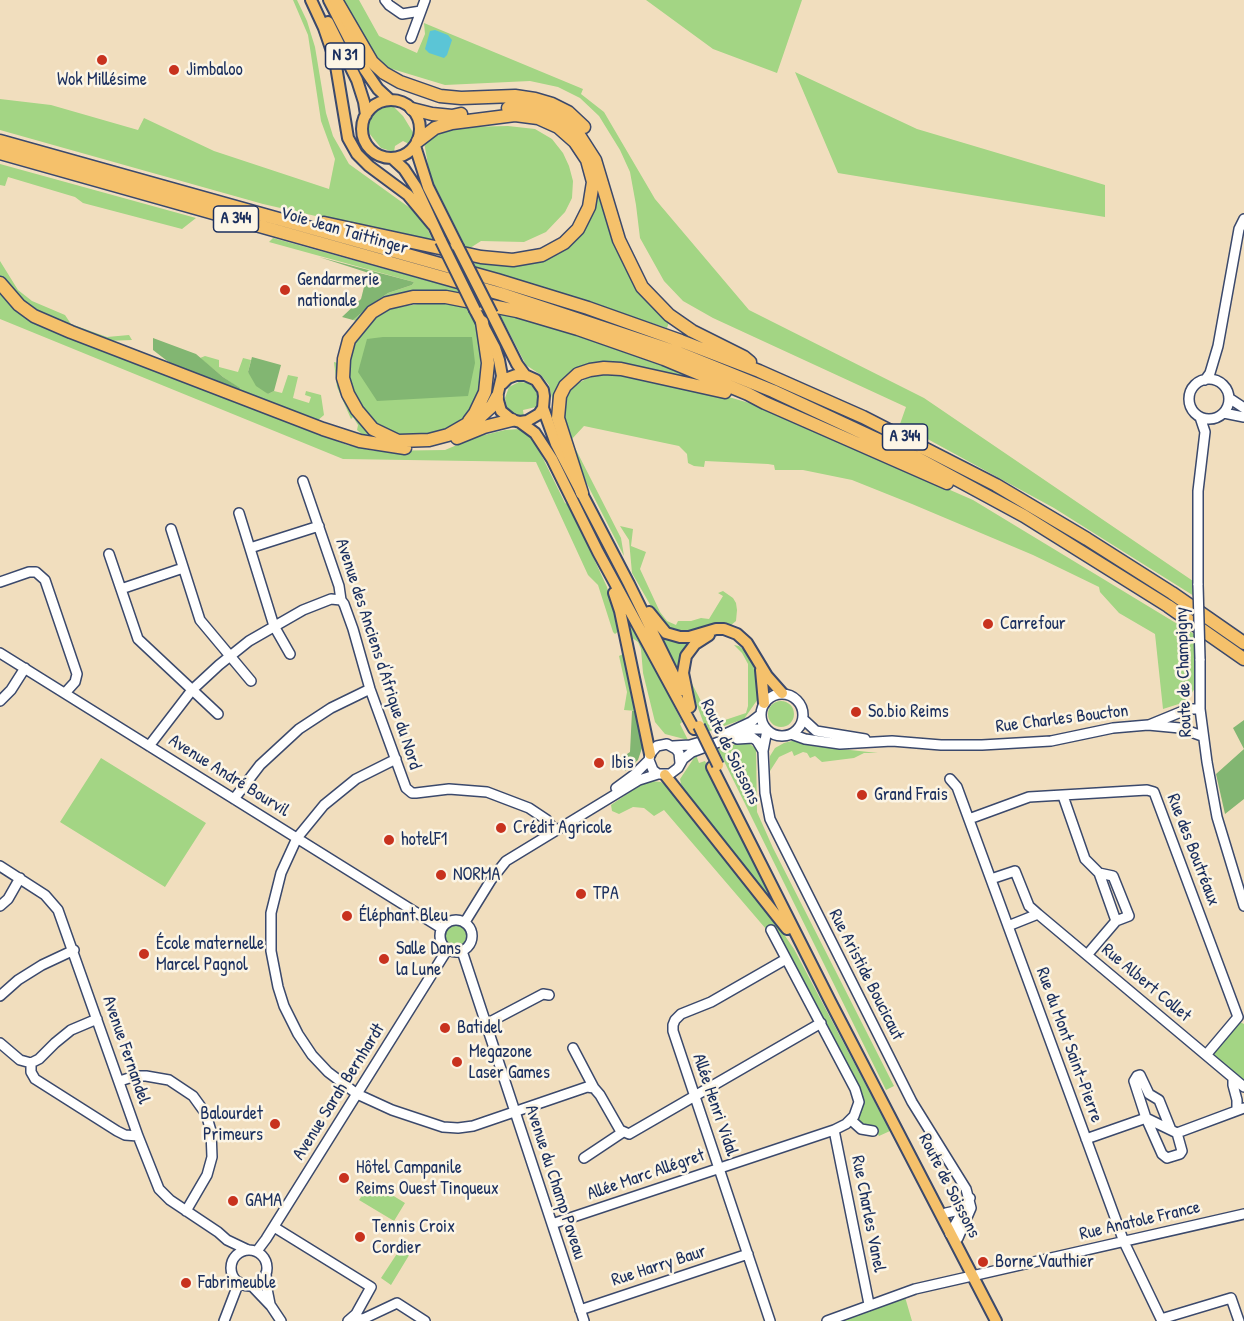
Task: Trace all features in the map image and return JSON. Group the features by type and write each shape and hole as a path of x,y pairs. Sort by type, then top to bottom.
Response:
{"highway":[{"path":"336,0 365,52 384,73 420,90 440,96 461,98 515,96 552,104 568,112 583,126 596,146 595,160"},
{"path":"412,109 452,116 516,107 536,108 563,120 577,132 595,160 620,240 642,286 654,301 684,326 744,357 759,371"},
{"path":"226,203 458,253 513,260 542,255 564,243 578,229 589,207 593,182 586,160 575,142 558,127 538,118 515,115 452,123 435,128 416,144"},
{"name":"Voie Jean Taittinger","path":"0,141 226,203 588,308 759,371"},
{"name":"Voie Jean Taittinger","path":"0,153 471,286 586,321 679,353 773,391 917,458 1024,516"},
{"path":"0,283 19,304 34,316 70,332 360,441 397,448 428,448 484,427 516,421"},
{"path":"497,397 486,412 448,435 429,440 398,441 373,429 357,410 343,378 344,359 350,340 372,312 387,303 413,297 446,297 517,311 578,329 664,359 748,394 986,502 1024,516"},
{"path":"464,426 475,413 485,392 488,363 482,322"},
{"path":"582,493 558,418 560,396 565,386 578,374 590,369 621,369 717,389 765,403"},
{"name":"A 344","path":"759,371 873,422 996,485 1087,538 1244,643"},
{"name":"A 344","path":"1024,516 1168,606 1244,659"}],"main road":[{"path":"311,0 324,27 335,60 348,138 357,154 369,166 408,195 433,225"},
{"name":"N 31","path":"316,0 357,80 366,115"},
{"name":"N 31","path":"328,0 365,70 378,89 390,100"},
{"path":"416,144 407,153 392,158 378,155 367,144 362,130 366,115 376,105 390,100 398,101 412,109 420,124 416,144 428,187 517,364 525,375"},
{"path":"392,158 412,182 482,322 499,360 502,384"},
{"path":"525,375 536,380 543,390 543,408 533,418 516,421 501,411 497,397 502,384 508,378 525,375"},
{"name":"Route de Soissons","path":"543,408 553,438 690,707 696,727"},
{"name":"Route de Soissons","path":"516,421 530,428 544,444 598,552 696,727 830,1001 954,1233"},
{"path":"598,552 620,611 649,757"},
{"path":"629,584 666,633 689,637 716,629 737,634 747,643 782,693"},
{"path":"690,707 683,673 686,656 695,644 708,636 730,631"},
{"path":"760,664 764,703"},
{"name":"Route de Soissons","path":"715,766 911,1152 946,1214 972,1275 996,1321"},
{"path":"661,774 781,919 830,1001"}],"street":[{"path":"385,0 402,14 421,11"},
{"path":"411,38 425,0"},
{"path":"1244,219 1239,229 1218,346 1210,373 1205,380 1193,387 1189,397 1190,406 1200,417 1211,419 1224,413 1244,417"},
{"path":"1218,346 1218,373 1221,384"},
{"path":"1205,380 1214,380 1221,384 1229,398 1244,408"},
{"path":"1224,413 1229,398"},
{"name":"Route de Champigny","path":"1200,417 1205,432"},
{"name":"Route de Champigny","path":"1211,419 1205,432 1198,491 1200,709 1202,736 1217,818 1244,906"},
{"name":"Avenue des Anciens d'Afrique du Nord","path":"303,481 339,586 341,600 353,629 370,689 404,784 409,791 420,794 449,789 487,792 529,808 547,820 555,831"},
{"path":"239,513 274,626 290,654"},
{"name":"Avenue des Anciens d'Afrique du Nord","path":"250,548 319,526"},
{"path":"171,529 200,620 251,681"},
{"path":"109,554 138,639 218,714"},
{"path":"121,589 183,568"},
{"path":"0,582 29,572 36,572 45,580 77,674 75,682 65,693"},
{"path":"149,746 192,690 230,656 274,626 322,602 335,598 341,600"},
{"name":"Avenue André Bourvil","path":"0,653 441,928"},
{"path":"0,700 11,690 25,668"},
{"path":"234,799 260,765 299,729 331,708 370,689"},
{"path":"555,831 635,774 649,757 652,749 662,744 690,745 720,736 751,722 760,715 764,703 774,695 782,693 799,702 803,719 798,728 769,746 764,753 758,741 753,738 723,741"},
{"name":"Rue Charles Boucton","path":"1148,725 1188,709 1200,709"},
{"path":"760,715 766,729"},
{"name":"Rue Charles Boucton","path":"803,719 816,732 873,741 982,746 1051,741 1113,728 1148,725 1180,728 1202,736"},
{"path":"465,922 491,880 506,861 639,780 674,771 692,752 754,729 766,729 786,735"},
{"name":"Rue Aristide Boucicaut","path":"766,729 764,753 767,807 774,831 912,1102 970,1198"},
{"name":"Rue Charles Boucton","path":"786,735 840,744 873,741"},
{"path":"673,746 679,753 680,763"},
{"path":"649,757 653,770 661,774"},
{"path":"396,759 366,773 339,791 315,814 297,838 281,873 271,914 271,951 278,987 290,1021 308,1050 338,1081 357,1094 392,1110 451,1128 473,1126 587,1088 594,1088"},
{"name":"Rue du Mont Saint-Pierre","path":"950,779 957,787 1124,1242 1162,1320"},
{"name":"Rue des Boutréaux","path":"969,819 1029,797 1148,790 1154,792 1238,1017 1206,1055"},
{"path":"1063,796 1085,859 1099,873 1116,921 1087,955"},
{"name":"Avenue Fernandel","path":"0,866 45,895 54,904 62,918 138,1136 159,1189 170,1200 227,1240 252,1250"},
{"name":"Rue Albert Collet","path":"991,879 1015,870 1029,906 1244,1087"},
{"path":"0,906 8,899 20,878"},
{"path":"1008,926 1038,914"},
{"path":"452,920 465,922 472,934 468,947 457,952 447,950 440,940 441,928 452,920"},
{"path":"771,930 858,1097 858,1107 851,1120 861,1129 873,1131"},
{"path":"0,996 18,980 42,965 74,950"},
{"name":"Avenue Sarah Bernhardt","path":"233,1258 242,1251 252,1250 274,1227 447,950"},
{"name":"Avenue du Champ Paveau","path":"462,951 584,1321"},
{"name":"Allée Henri Vidal","path":"770,1321 673,1031 675,1020 681,1014 711,1002 786,959"},
{"path":"486,1024 543,994 549,995"},
{"path":"0,1042 20,1060 31,1063 39,1059 71,1030 98,1019"},
{"path":"573,1048 594,1088 623,1132 629,1134 821,1023"},
{"path":"31,1063 31,1072 35,1079 117,1131 125,1135 138,1136"},
{"path":"1140,1075 1149,1094 1159,1100 1182,1151 1180,1154 1167,1158 1162,1154 1146,1118 1134,1081 1140,1075"},
{"path":"120,1081 135,1076 169,1080 193,1096 206,1114 212,1131 212,1157 207,1175 186,1211"},
{"path":"1086,1138 1146,1118 1174,1132 1240,1109 1233,1078"},
{"name":"Allée Marc Allégret","path":"552,1224 834,1130 851,1120"},
{"name":"Rue Charles Vanel","path":"834,1130 869,1304"},
{"path":"584,1158 623,1132"},
{"path":"954,1233 970,1198"},
{"path":"954,1233 971,1208 970,1198"},
{"path":"946,1214 964,1209"},
{"name":"Rue Anatole France","path":"827,1321 915,1289 1244,1214"},
{"path":"274,1227 371,1287 351,1319"},
{"path":"227,1240 233,1258 231,1271 238,1282 251,1286 271,1306 281,1321"},
{"path":"252,1250 266,1260 267,1289 271,1306"},
{"name":"Rue Harry Baur","path":"580,1310 748,1254"},
{"path":"251,1286 258,1283 266,1273"},
{"path":"224,1321 238,1282"},
{"path":"1162,1320 1231,1298 1239,1321"},
{"path":"351,1319 363,1319 397,1304 425,1321"}],"green space":[{"path":"293,0 297,0 307,21 315,47 326,113 333,136 349,164 410,208 425,224 434,243 263,204 0,130 0,99 51,105 138,130 144,118 214,151 329,189 335,159 321,121 308,35"},
{"path":"340,0 359,0 379,36 417,53 425,34 424,23 583,89 581,94 604,112 655,199 749,310 924,398 1193,581 1194,596 1054,508 900,424 906,407 713,318 683,301 664,281 640,238 630,172 620,150 599,116 580,98 558,87 530,81 445,85 389,68 374,56"},
{"path":"646,0 802,0 777,73 713,49"},
{"path":"795,72 917,129 1105,185 1105,217 838,173"},
{"path":"393,106 403,116 414,134 409,144 403,141 395,146 394,152 381,148 369,133 367,125 375,110"},
{"path":"508,126 535,129 552,139 563,153 569,166 573,181 572,198 565,212 546,232 524,242 481,241 467,250 430,176 424,142 445,130"},
{"path":"0,164 196,218 182,229 83,203 75,197 8,177 5,186 0,185"},
{"path":"596,180 624,265 637,289 669,322 667,328 476,267 472,259 562,248"},
{"path":"273,238 458,289 461,295 369,310 357,321 353,320 388,293 412,285 414,282 269,242"},
{"path":"319,257 414,282 412,285 388,293 353,320 342,317 361,299 364,287 372,274"},
{"path":"0,261 18,290 32,301 65,315 71,324 107,337 129,335 132,340 106,341 28,307 0,277"},
{"path":"0,292 8,302 44,327 347,445 374,451 445,450 476,437 505,430 519,429 532,436 565,503 569,505 607,587 619,631 615,634 613,632 598,585 588,575 536,462 343,459 0,319"},
{"path":"435,301 466,305 475,323 479,337 480,391 461,421 441,433 428,436 399,436 374,424 365,415 350,385 352,343 368,323 389,309"},
{"path":"499,313 538,322 685,374 683,377 608,361 588,364 577,370 553,423 549,385 541,375 526,365"},
{"path":"472,337 475,363 468,396 377,401 358,372 367,339"},
{"path":"153,338 196,354 240,388 237,393 183,371 166,360 153,350"},
{"path":"205,356 219,360 219,367 238,372 243,358 251,360 248,372 268,394 274,391 282,393 288,375 298,377 293,398 309,403 311,397 305,395 306,391 321,395 324,415 317,421 280,406 273,407 237,393 239,388 200,358"},
{"path":"252,357 281,365 274,391 268,394 256,386 248,372"},
{"path":"334,362 338,363 339,380 348,406 361,424 391,443 368,439 357,430 358,425 353,417 351,419 337,387"},
{"path":"597,373 617,373 705,390 756,405 973,500 1194,634 1196,687 1185,702 1163,709 1155,634 1119,613 1100,592 1099,587 1033,555 852,480 803,470 775,470 774,465 768,464 705,461 704,467 694,466 688,463 687,454 679,446 584,426 571,440 565,422 564,406 568,394 575,385"},
{"path":"519,382 528,383 535,388 538,398 536,407 523,410 524,417 518,417 507,407 505,398 509,387"},
{"path":"571,440 621,538 624,556 583,476"},
{"path":"620,526 633,529 631,546 646,552 640,569 660,612 667,621 676,625 678,621 709,619 723,596 718,593 723,591 736,603 736,621 730,626 688,633 673,632 660,622 632,573 629,540"},
{"path":"625,615 628,615 682,722 680,724 688,740 665,734 655,722 643,673 641,649 638,642 628,635"},
{"path":"657,634 684,640 688,647 678,676"},
{"path":"734,645 745,651 751,660 759,683 760,696 744,719 707,732 686,676 686,667 693,653 688,676 713,724 746,713 748,664"},
{"path":"623,654 636,711 624,710 627,692 619,656"},
{"path":"781,701 790,705 794,714 790,723 781,727 772,723 768,714 772,705"},
{"path":"632,711 636,711 644,742 638,760 625,771 621,758 630,752"},
{"path":"1244,720 1244,749 1233,728"},
{"path":"796,740 813,746 878,753 864,753 854,758 822,762 815,756 810,758 807,753 803,752 794,756 792,751 779,757 770,771 770,756 775,748"},
{"path":"740,743 750,744 756,749 757,812 894,1086 886,1090 718,749"},
{"path":"1244,749 1244,799 1225,814 1216,774"},
{"path":"696,755 699,763 705,761 784,919 682,789 680,779"},
{"path":"101,758 206,823 165,887 60,822"},
{"path":"651,781 661,782 669,788 777,924 794,949 890,1131 879,1136 874,1128 868,1128 856,1120 862,1101 861,1093 776,929 766,929 664,810 654,816 644,808 633,807 619,814 612,811 611,805 640,785"},
{"path":"455,925 463,928 466,936 463,944 455,947 447,944 444,936 447,928"},
{"path":"1240,1022 1244,1024 1244,1084 1212,1056"},
{"path":"371,1182 405,1203 394,1221 359,1200"},
{"path":"402,1246 411,1252 391,1285 381,1278"},
{"path":"905,1297 912,1321 842,1321 856,1315"}],"water":[{"path":"435,30 448,35 452,40 444,58 429,53 425,49 430,31"}],"place":[{"name":"Wok Millésime","path":"102,60"},
{"name":"Jimbaloo","path":"174,70"},
{"name":"Gendarmerie nationale","path":"285,290"},
{"name":"Carrefour","path":"988,624"},
{"name":"So.bio Reims","path":"856,712"},
{"name":"Ibis","path":"599,763"},
{"name":"Grand Frais","path":"862,795"},
{"name":"Crédit Agricole","path":"501,828"},
{"name":"hotelF1","path":"389,840"},
{"name":"NORMA","path":"441,875"},
{"name":"TPA","path":"581,894"},
{"name":"Éléphant Bleu","path":"347,916"},
{"name":"École maternelle Marcel Pagnol","path":"144,954"},
{"name":"Salle Dans la Lune","path":"384,959"},
{"name":"Batidel","path":"445,1028"},
{"name":"Megazone Laser Games","path":"457,1062"},
{"name":"Balourdet Primeurs","path":"275,1124"},
{"name":"Hôtel Campanile Reims Ouest Tinqueux","path":"344,1178"},
{"name":"GAMA","path":"233,1201"},
{"name":"Tennis Croix Cordier","path":"360,1237"},
{"name":"Borne Vauthier","path":"983,1262"},
{"name":"Fabrimeuble","path":"186,1283"}]}
